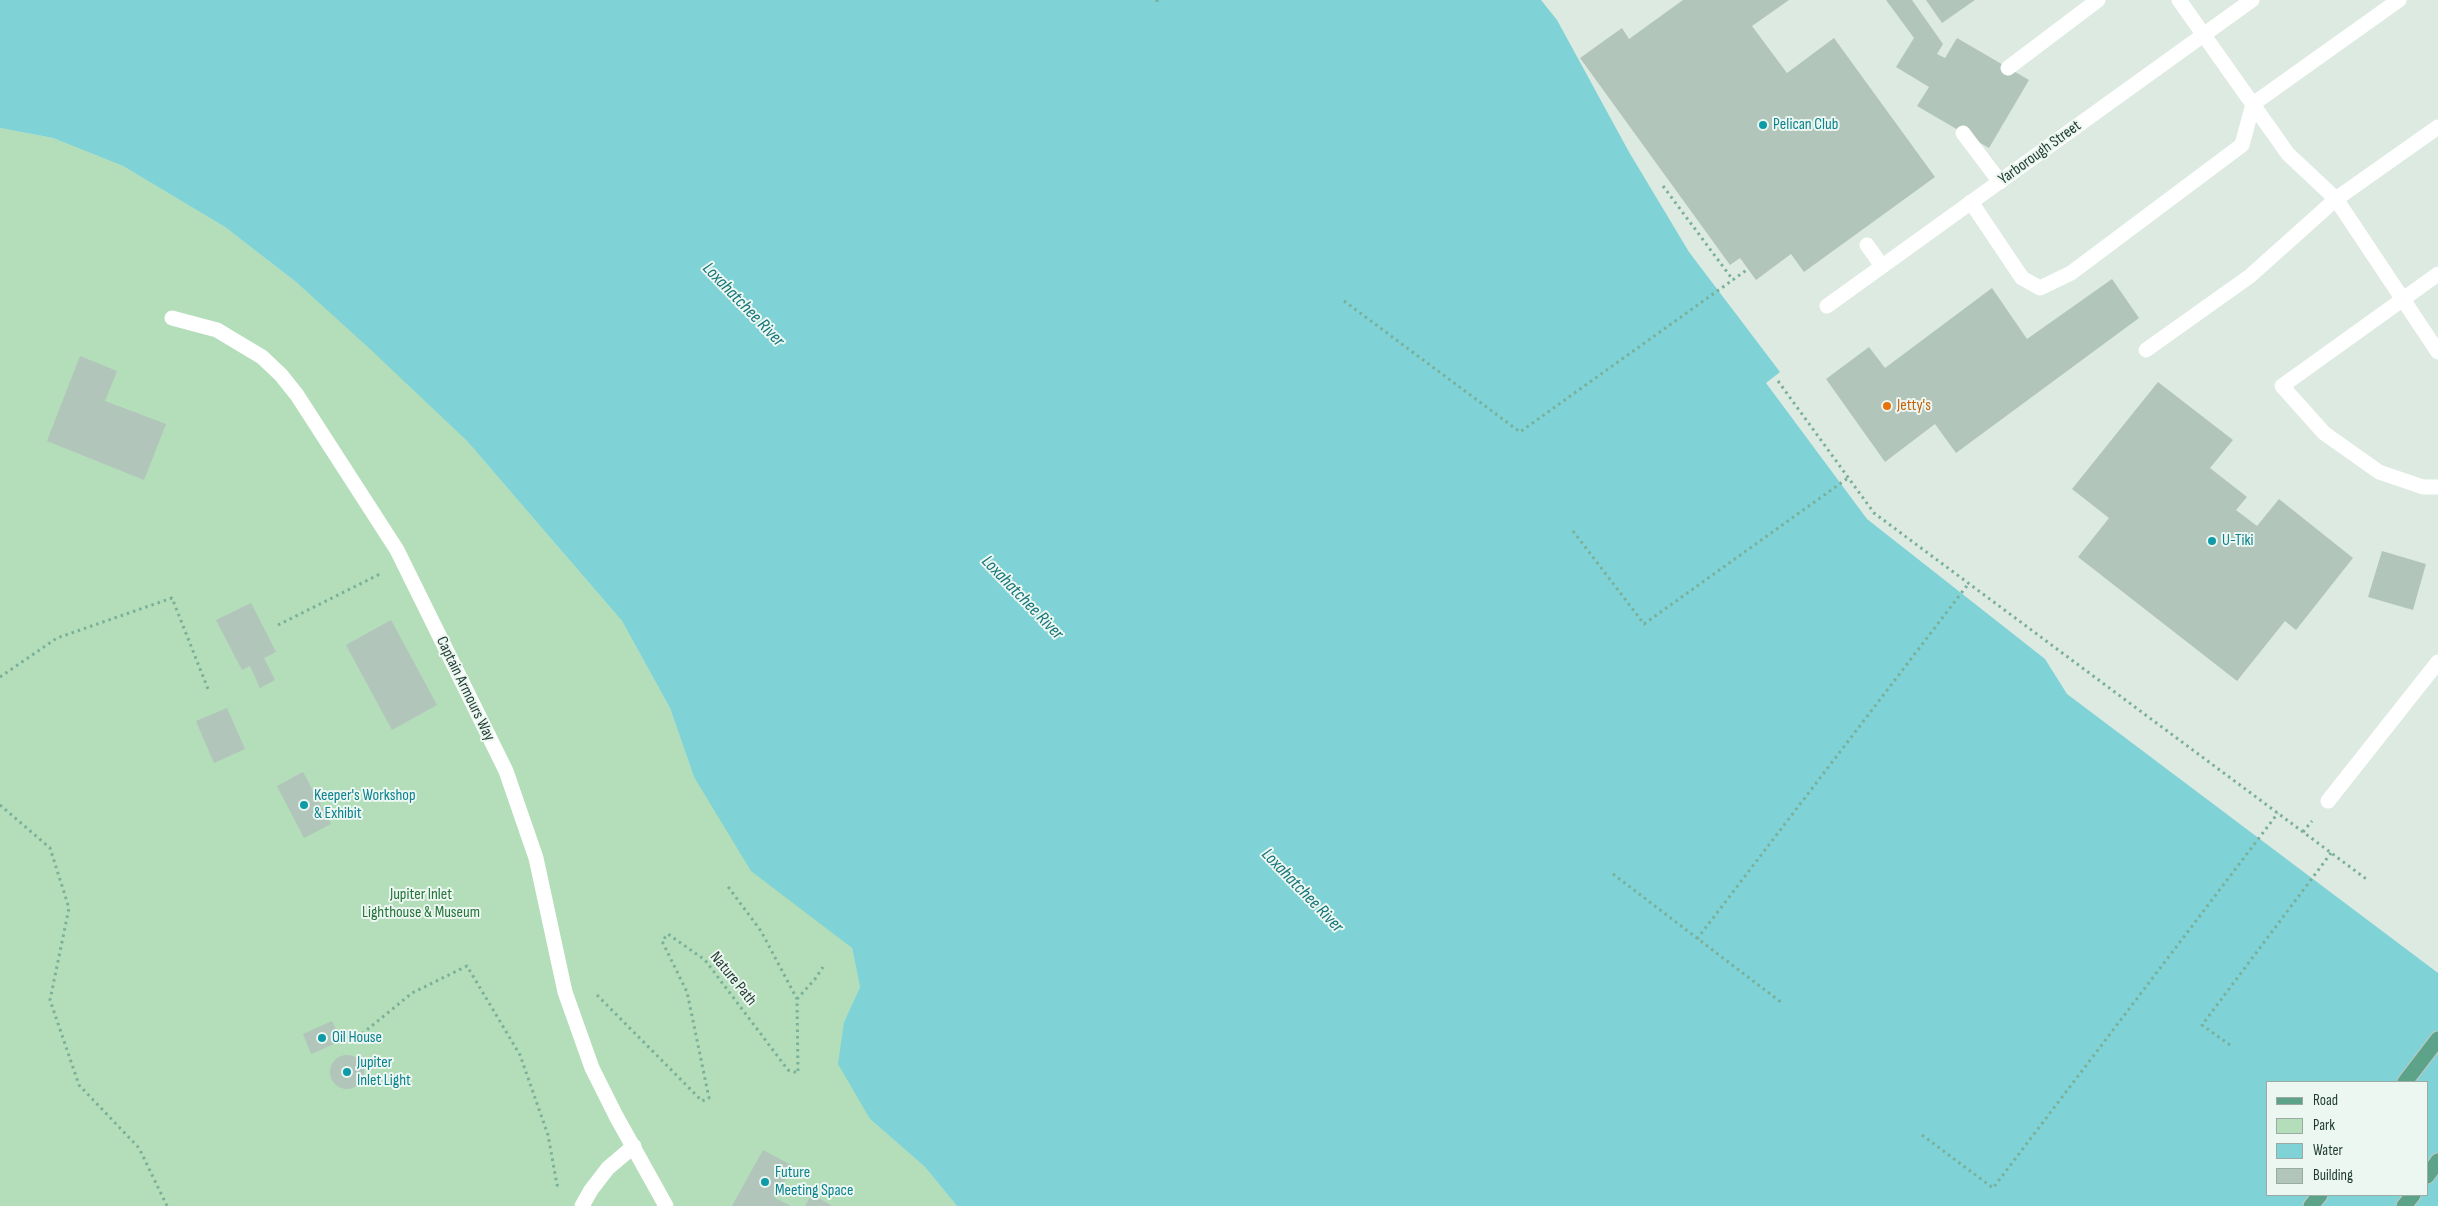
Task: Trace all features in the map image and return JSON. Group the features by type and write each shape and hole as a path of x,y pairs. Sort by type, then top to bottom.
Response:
{"main road":[{"path":"2406,1081 2438,1039"},
{"path":"2428,1175 2438,1161"},
{"path":"2311,1206 2319,1196"},
{"path":"2404,1206 2412,1196"}],"street":[{"path":"2008,68 2098,0"},
{"path":"2179,0 2288,154 2336,199 2438,352"},
{"name":"Yarborough Street","path":"1827,306 2252,0"},
{"path":"1971,202 2022,278 2040,288 2071,273 2242,145 2253,104 2399,0"},
{"path":"2146,350 2250,276 2336,199 2438,127"},
{"path":"1963,133 2000,182"},
{"path":"1867,245 1882,266"},
{"path":"2438,274 2282,386 2324,433 2379,472 2423,487 2438,487"},
{"name":"Captain Armours Way","path":"172,318 217,330 262,357 281,375 297,395 397,550 506,771 536,858 563,983 592,1068 616,1116 666,1206"},
{"path":"2328,801 2438,662"},
{"path":"585,1202 608,1168 634,1146"}],"path":[{"path":"1663,186 1732,280"},
{"path":"1344,301 1520,432 1748,269"},
{"path":"1778,381 1874,513 2369,881"},
{"path":"1573,531 1644,624 1848,478"},
{"path":"278,625 402,562"},
{"path":"1697,939 1969,583"},
{"path":"0,677 57,638 172,598 208,689"},
{"path":"0,805 50,848 69,908 50,1000 79,1085 139,1148 167,1206"},
{"path":"1922,1135 1993,1188 2278,814"},
{"path":"2230,1045 2202,1025 2331,853"},
{"path":"1613,874 1782,1003"},
{"name":"Nature Path","path":"563,983 587,985 702,1101 709,1098 688,992 662,941 668,934 705,960 788,1070 798,1073 797,999 760,931 726,884"},
{"path":"352,1042 412,993 467,966 520,1055 548,1136 557,1185 585,1202"},
{"path":"797,999 823,967"}],"green space":[{"name":"Jupiter Inlet Lighthouse & Museum","path":"0,128 53,138 123,166 225,227 296,282 369,347 467,441 622,621 670,708 694,777 810,915 852,948 860,987 844,1022 870,1119 925,1167 957,1206 0,1206"}],"water":[{"name":"Loxahatchee River","path":"0,0 1541,0 1557,20 1629,152 1689,252 1780,372 1766,383 1867,519 2045,659 2067,694 2438,973 2438,1206 957,1206 925,1167 870,1119 838,1064 844,1022 860,987 852,948 751,871 694,777 670,708 622,621 467,441 296,282 225,227 123,166 53,138 0,128"}],"building":[{"name":"Pelican Club","path":"1683,0 1789,0 1752,26 1787,73 1834,38 1935,177 1804,272 1791,254 1756,280 1740,258 1730,265 1580,58 1622,28 1629,39"},
{"path":"1886,0 1912,0 1943,44 1937,54 1945,58 1957,38 2029,80 1989,148 1917,106 1929,87 1896,67 1914,38"},
{"path":"1926,0 1975,0 1942,23"},
{"path":"2112,279 2139,318 1956,453 1935,424 1885,462 1826,379 1869,347 1885,368 1992,288 2027,339"},
{"path":"80,356 117,371 105,401 166,424 144,480 47,441"},
{"name":"U-Tiki","path":"2158,382 2233,440 2210,468 2247,497 2236,510 2257,526 2279,499 2353,558 2296,630 2285,621 2237,681 2078,557 2109,518 2072,489"},
{"path":"2382,551 2426,564 2413,610 2368,597"},
{"path":"251,603 276,652 264,658 275,680 260,688 250,666 242,670 216,620"},
{"path":"391,620 437,705 392,730 346,645"},
{"path":"227,708 245,749 214,763 196,721"},
{"name":"Keeper's Workshop & Exhibit","path":"303,772 331,824 304,838 277,786"},
{"name":"Oil House","path":"332,1021 341,1041 311,1054 303,1034"},
{"name":"Jupiter Inlet Light","path":"347,1055 354,1056 359,1060 363,1065 363,1079 359,1084 354,1088 347,1089 340,1088 335,1084 331,1079 330,1072 331,1065 335,1060 340,1056"},
{"name":"Future Meeting Space","path":"763,1150 793,1166 775,1198 791,1206 732,1206"},
{"name":"Future Meeting Space","path":"812,1194 832,1206 805,1206"}],"place":[{"name":"Pelican Club","path":"1763,125"},
{"name":"Jetty's","path":"1887,406"},
{"name":"U-Tiki","path":"2212,541"},
{"name":"Keeper's Workshop & Exhibit","path":"304,805"},
{"name":"Oil House","path":"322,1038"},
{"name":"Jupiter Inlet Light","path":"347,1072"},
{"name":"Future Meeting Space","path":"765,1182"}]}
